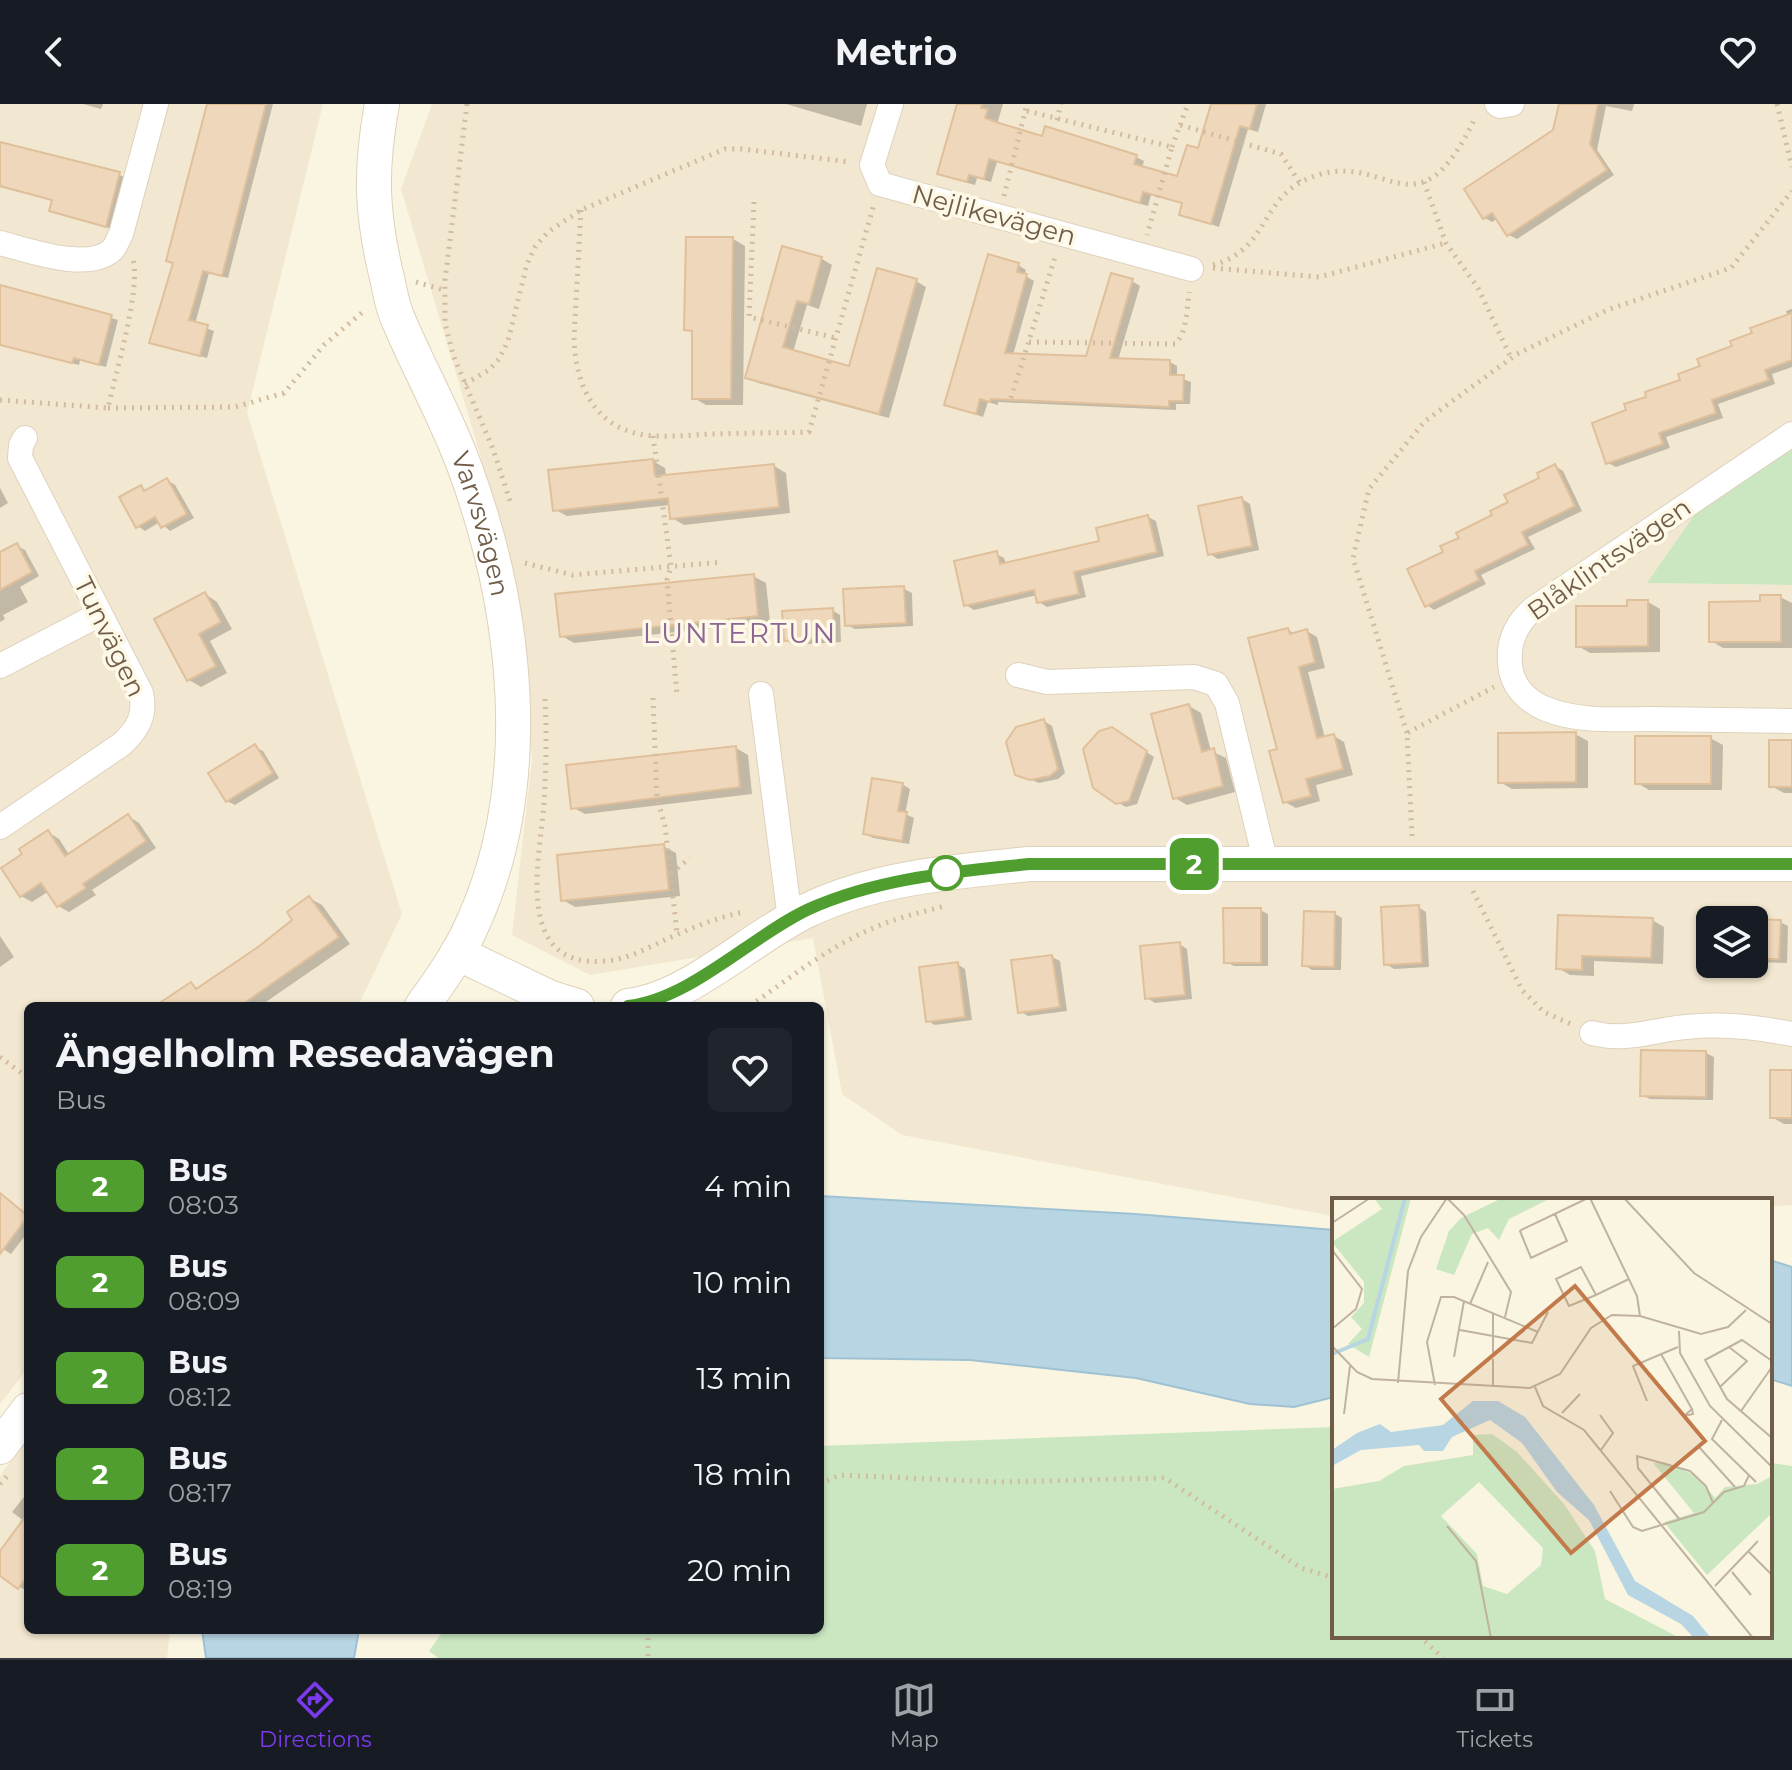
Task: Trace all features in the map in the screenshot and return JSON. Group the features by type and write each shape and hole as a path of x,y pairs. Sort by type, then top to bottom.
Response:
{"street":[{"path":"0,243 53,256 90,260 114,249 121,234 156,104"},
{"name":"Varvsvägen","path":"382,104 372,180 377,238 396,316 466,469 490,552 505,627 513,707 509,792 485,892 457,953 425,1002"},
{"path":"876,174 891,104"},
{"path":"1489,105 1512,104"},
{"name":"Nejlikevägen","path":"876,174 998,216 1195,268"},
{"name":"Blåklintsvägen","path":"1513,677 1510,668 1511,644 1519,623 1533,609 1792,434"},
{"name":"Tunvägen","path":"0,827 122,744 141,721 143,703 141,693 20,458 25,438"},
{"path":"0,666 100,614"},
{"path":"1018,675 1047,682 1194,677 1216,684 1227,703 1266,864"},
{"path":"1513,677 1526,697 1563,714 1596,718 1792,721"},
{"path":"761,694 790,919"},
{"path":"641,1002 675,992 790,919 842,896 896,881 946,873 1029,864 1792,864"},
{"path":"457,953 564,1002"},
{"path":"1592,1033 1623,1038 1716,1024 1792,1034"},
{"path":"0,1447 24,1415"}],"path":[{"path":"467,104 443,305 449,341 493,449 511,504"},
{"path":"1057,120 1061,104"},
{"path":"1141,255 1172,147 1188,104"},
{"path":"1777,104 1792,167"},
{"path":"1195,268 1217,264 1251,244 1273,207 1300,183 1334,172 1361,174 1410,186 1424,182 1440,172 1456,155 1489,105"},
{"path":"998,216 1027,108 1057,120 1172,147"},
{"path":"1180,125 1281,154 1300,183"},
{"path":"465,384 489,370 503,351 527,264 535,247 558,224 581,210 725,149 755,150 876,174 836,338 809,432 653,436 627,430 605,418 581,387 574,355 581,210"},
{"path":"1424,182 1446,243 1478,288 1511,358"},
{"path":"1410,819 1407,733 1353,558 1369,489 1425,421 1511,358 1607,310 1731,268 1792,191"},
{"path":"754,202 749,317 836,338"},
{"path":"108,408 128,321 135,264 121,234"},
{"path":"1011,398 1062,234"},
{"path":"1195,268 1319,277 1446,243"},
{"path":"1029,342 1175,344 1180,340 1187,315 1195,268"},
{"path":"0,400 108,408 235,407 284,393 324,345 370,306 416,282 444,290"},
{"path":"653,436 671,566 667,580 677,695"},
{"path":"522,549 528,575"},
{"path":"525,563 572,575 723,562"},
{"path":"1407,733 1513,677"},
{"path":"545,697 546,779 536,878 538,910 544,930 560,949 572,956 596,961 619,959 712,920 775,909 790,919"},
{"path":"653,698 657,798 665,826 677,934"},
{"path":"670,874 690,858"},
{"path":"1461,890 1485,889"},
{"path":"1472,890 1522,990 1544,1012 1592,1033"},
{"path":"756,1002 851,939 906,916 957,903"},
{"path":"0,1057 24,1075"},
{"path":"824,1482 839,1475 998,1482 1165,1478 1301,1568 1332,1577"},
{"path":"648,1634 648,1658"},
{"path":"1421,1638 1443,1658"}],"shaded area":[{"path":"0,104 323,104 247,413 402,914 360,1002 24,1002 24,1373 0,1404"},
{"path":"432,104 1792,104 1792,447 1648,583 1792,585 1792,1205 1772,1207 1772,1198 1332,1198 1332,1216 902,1135 842,1094 813,938 590,975 512,935 532,759 510,555 401,189"},
{"path":"24,1442 24,1634 170,1634 167,1658 0,1658 0,1476"}],"green space":[{"path":"1792,447 1792,585 1647,583 1702,504"},
{"path":"1332,1427 1332,1638 1772,1638 1772,1463 1792,1466 1792,1658 438,1658 429,1651 441,1634 824,1634 824,1446"}],"water":[{"path":"824,1196 1135,1214 1332,1230 1332,1398 1294,1407 1250,1404 1136,1378 970,1360 824,1358"},
{"path":"1772,1261 1792,1267 1792,1386 1772,1380"},
{"path":"203,1634 358,1634 354,1658 206,1658"}],"building":[{"path":"207,104 266,104 222,276 203,271 189,320 208,325 200,356 149,343 173,263 166,261"},
{"path":"957,104 982,104 981,108 988,109 985,118 1042,136 1045,126 1137,155 1134,164 1177,176 1187,145 1198,148 1211,104 1257,104 1250,129 1240,126 1211,224 1179,215 1182,203 1143,192 1140,203 989,159 984,179 969,175 967,182 937,174"},
{"path":"1559,104 1598,104 1590,144 1607,170 1507,236 1492,213 1483,219 1464,189 1553,130"},
{"path":"0,142 120,172 106,227 49,211 52,200 0,186"},
{"path":"686,237 733,237 731,399 692,399 692,331 684,330"},
{"path":"782,246 822,257 809,304 797,301 783,347 849,366 877,268 917,279 879,414 745,378"},
{"path":"988,254 1019,263 1017,272 1027,274 1005,353 1086,356 1111,273 1133,279 1110,358 1170,360 1170,375 1184,375 1183,401 1169,401 1169,407 991,399 990,402 980,399 976,414 944,405"},
{"path":"0,285 112,315 99,365 74,358 72,363 0,345"},
{"path":"1792,313 1792,360 1765,370 1769,380 1712,400 1716,413 1659,433 1663,444 1606,464 1592,423 1626,410 1624,404 1646,397 1645,392 1680,380 1678,374 1700,366 1697,359 1732,346 1730,341 1752,333 1750,328"},
{"path":"653,459 655,476 774,464 779,507 670,519 668,498 553,511 548,470"},
{"path":"1555,464 1575,506 1522,532 1528,545 1475,571 1479,580 1425,607 1407,569 1443,552 1440,546 1459,538 1456,533 1492,515 1490,511 1508,502 1504,495 1539,478 1537,473"},
{"path":"167,478 187,514 161,528 155,517 136,528 119,497 141,485 144,491"},
{"path":"1242,497 1252,546 1208,555 1198,506"},
{"path":"1148,515 1157,552 1074,572 1079,594 1037,603 1034,590 964,606 954,561 997,551 1000,564 1099,541 1096,528"},
{"path":"17,543 32,572 0,590 0,552"},
{"path":"754,574 758,616 560,637 555,594"},
{"path":"904,586 906,623 845,626 843,589"},
{"path":"205,592 221,622 199,634 216,666 187,681 154,619"},
{"path":"1760,595 1781,595 1781,642 1709,642 1709,602 1760,601"},
{"path":"1627,600 1648,600 1648,646 1576,647 1576,606 1627,606"},
{"path":"833,608 834,638 784,641 782,611"},
{"path":"1288,628 1290,634 1307,629 1315,662 1299,667 1317,738 1334,734 1343,769 1306,779 1311,796 1283,803 1269,751 1277,749 1248,638"},
{"path":"1189,704 1202,752 1214,748 1223,786 1173,799 1151,714"},
{"path":"1044,719 1058,769 1050,776 1030,780 1015,775 1006,742 1016,727"},
{"path":"1112,727 1147,751 1129,801 1116,804 1093,788 1083,749 1099,731"},
{"path":"1576,732 1576,782 1498,783 1498,733"},
{"path":"1635,736 1711,736 1711,784 1635,784"},
{"path":"1769,740 1792,740 1792,787 1769,787"},
{"path":"255,744 273,773 226,802 208,773"},
{"path":"736,746 740,787 571,809 566,765"},
{"path":"872,778 903,783 898,811 907,812 902,841 863,834"},
{"path":"128,814 146,841 83,884 86,888 57,907 41,883 20,897 1,868 22,854 19,849 48,830 65,856"},
{"path":"664,844 669,890 561,901 557,855"},
{"path":"309,896 339,937 246,1002 161,1002 191,982 196,989 258,947 292,920 287,912"},
{"path":"1419,905 1422,963 1384,965 1381,907"},
{"path":"1223,908 1261,908 1261,963 1224,963"},
{"path":"1304,911 1335,912 1334,967 1302,966"},
{"path":"1558,915 1653,918 1651,958 1582,956 1582,970 1556,969"},
{"path":"1768,920 1781,920 1779,959 1768,959"},
{"path":"1180,942 1185,995 1145,999 1140,946"},
{"path":"1052,955 1060,1007 1018,1013 1011,960"},
{"path":"958,962 965,1017 926,1022 919,967"},
{"path":"1641,1050 1706,1051 1706,1097 1640,1096"},
{"path":"1770,1070 1792,1070 1792,1118 1770,1118"},
{"path":"0,1193 24,1213 24,1221 0,1254"},
{"path":"24,1518 24,1581 18,1589 0,1576 0,1551"}],"bus line":[{"name":"2","path":"647,1002 675,992 756,939 809,909 896,881 946,873 1029,864 1792,864"}],"district":[{"name":"LUNTERTUN","path":"740,633"}]}
